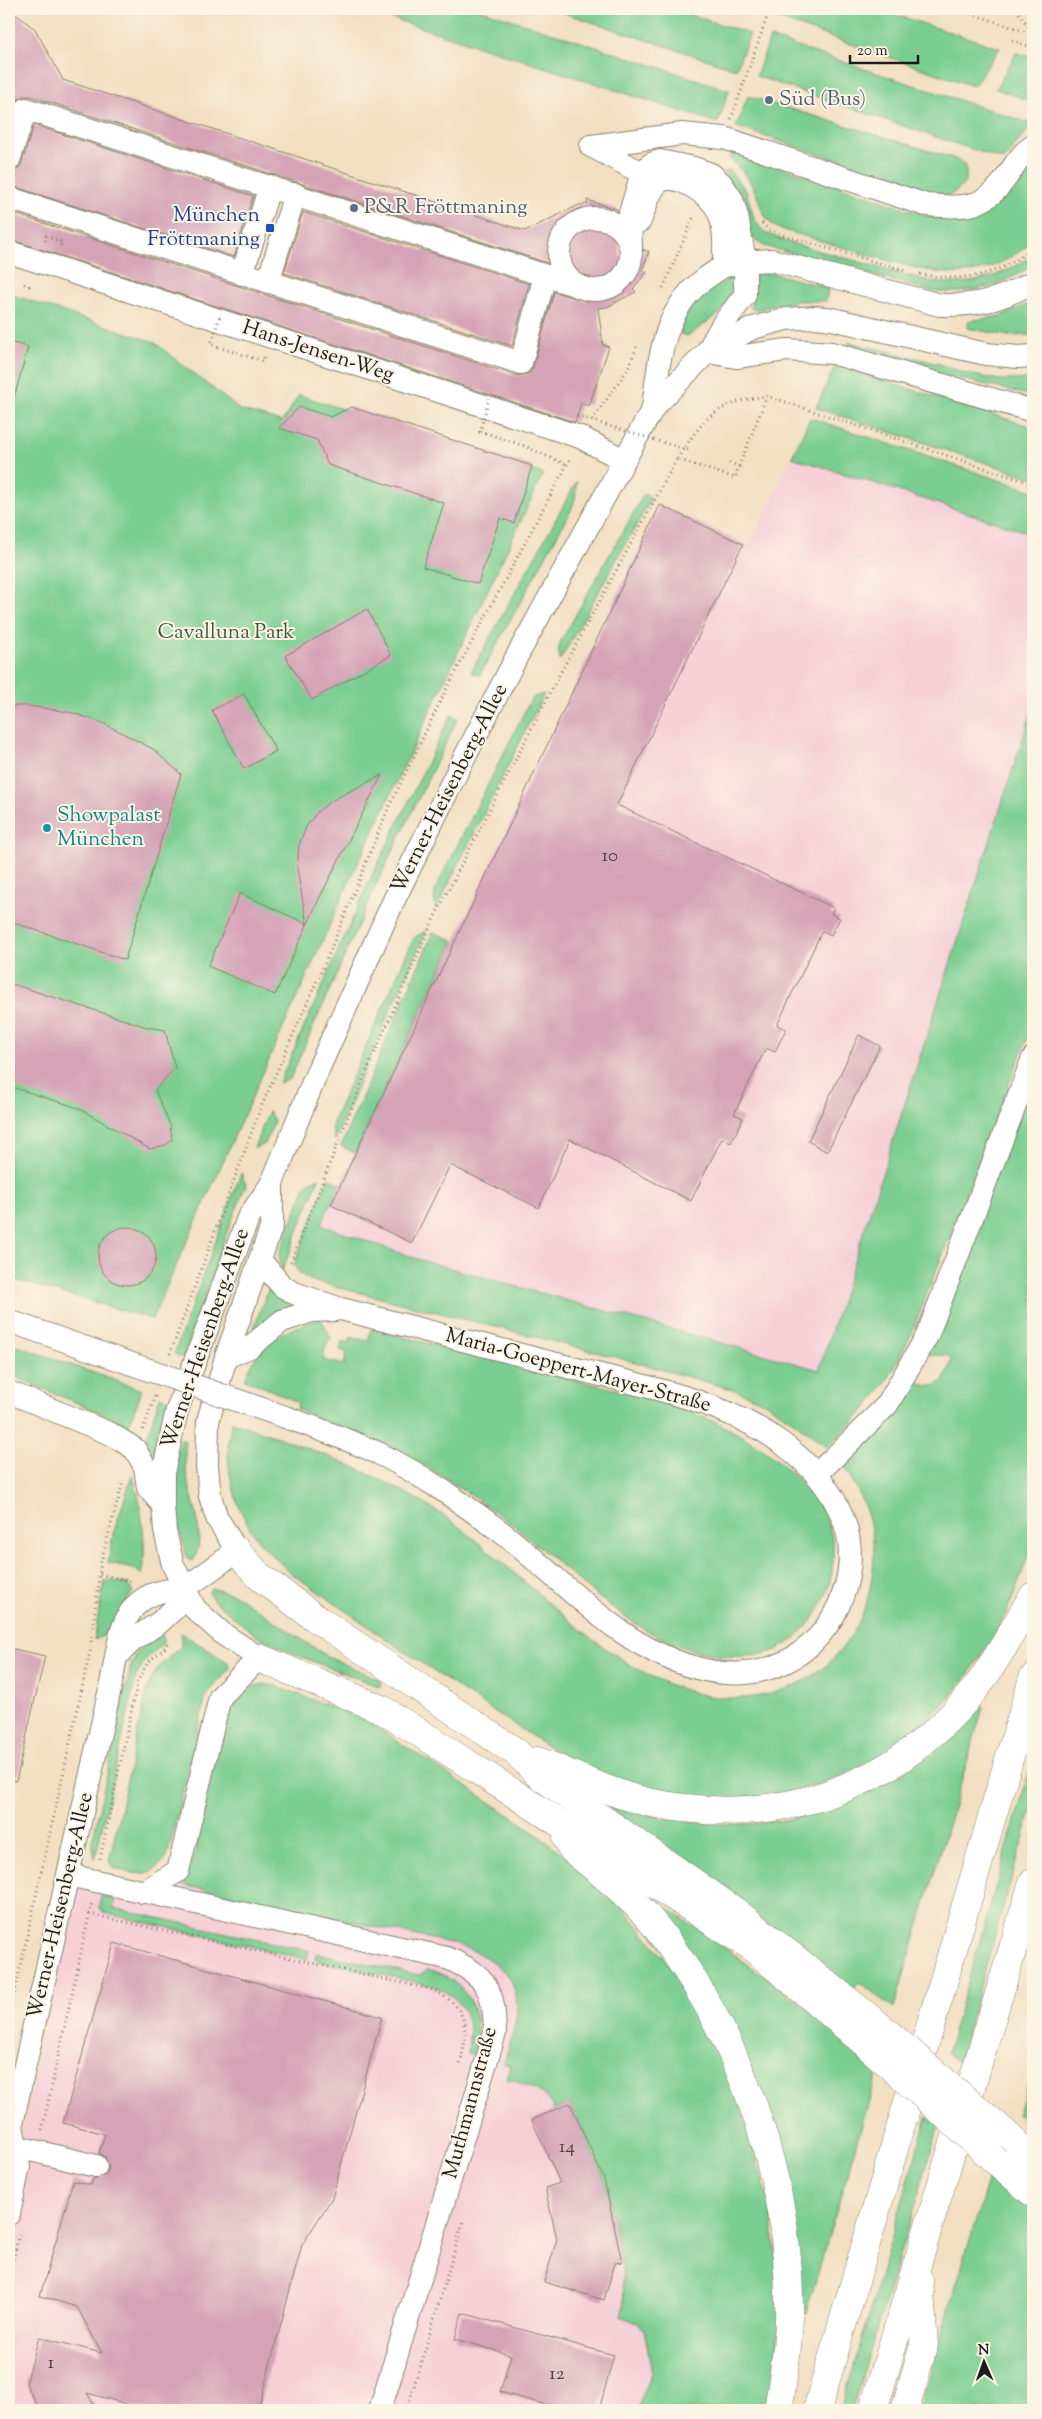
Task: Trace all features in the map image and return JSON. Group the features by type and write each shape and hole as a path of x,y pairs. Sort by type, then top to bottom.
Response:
{"highway":[{"path":"237,1551 259,1576 314,1617 516,1753 539,1775 736,1912 871,2033 996,2161 1033,2193"},
{"path":"516,1753 598,1786 645,1801 688,1809 731,1812 771,1809 810,1800 847,1788 873,1774 908,1753 948,1718 980,1682 1004,1647 1033,1596"},
{"path":"259,1658 381,1709 559,1825 616,1857 752,1947 1005,2133 1033,2158"},
{"path":"817,2410 1033,1678"},
{"path":"559,1825 572,1849 630,1898 660,1932 692,1980 719,2028 745,2086 767,2149 782,2216 788,2266 789,2320 785,2366 778,2410"},
{"path":"874,2410 1033,1882"},
{"path":"905,2410 924,2344 918,2264"}],"street":[{"path":"9,160 26,109 545,276 596,290 608,288 619,282 627,272 631,261 630,213 646,169 660,161 694,168 711,174 722,184 732,199 734,264"},
{"path":"1033,146 1023,152 1004,182 987,200 959,208 926,204 724,138 682,134 590,146 686,184 704,194 717,208 745,295 722,325 707,352 736,357 787,350 832,353 1033,411"},
{"path":"631,248 649,197 659,182 668,178"},
{"path":"242,274 270,186"},
{"path":"268,282 295,194"},
{"path":"9,198 521,363 545,276"},
{"path":"584,288 565,274 560,263 561,240 577,222 600,217 611,221 621,228 631,248"},
{"name":"Hans-Jensen-Weg","path":"9,252 579,426 624,460"},
{"path":"734,264 771,260 940,306 963,306 1006,297 1033,282"},
{"name":"Werner-Heisenberg-Allee","path":"653,408 660,351 679,304 698,283 734,264"},
{"name":"Werner-Heisenberg-Allee","path":"259,1658 209,1623 195,1609 173,1564 165,1532 163,1473 177,1410 248,1218 272,1183 318,1070 449,787 517,656 653,408 707,352 753,328 786,320 816,317 986,354 1018,357 1033,356"},
{"path":"817,1474 887,1405 927,1336 1033,1058"},
{"name":"Werner-Heisenberg-Allee","path":"237,1551 217,1518 210,1496 207,1466 208,1421 226,1357 272,1225 272,1183"},
{"name":"Maria-Goeppert-Mayer-Straße","path":"9,1321 288,1418 380,1455 453,1497 500,1531 588,1606 647,1648 674,1662 730,1674 776,1666 798,1655 825,1628 840,1604 848,1582 851,1562 849,1540 844,1521 834,1498 817,1474 800,1456 772,1436 744,1420 706,1404 674,1394 341,1309 294,1293 282,1286 260,1260"},
{"name":"Maria-Goeppert-Mayer-Straße","path":"226,1357 250,1347 282,1321 312,1311 341,1309"},
{"path":"9,1392 112,1434 134,1449 145,1467 148,1488 163,1505"},
{"path":"117,1656 140,1635 160,1622 175,1608 184,1589 237,1551"},
{"name":"Werner-Heisenberg-Allee","path":"15,2219 19,2167 14,2146 12,2124 125,1619 144,1598 164,1589 184,1589"},
{"path":"143,1892 178,1871 220,1696 259,1658"},
{"name":"Muthmannstraße","path":"68,1875 447,1958 471,1969 487,1985 494,2007 494,2033 380,2410"},
{"path":"14,2146 96,2166"}],"path":[{"path":"724,138 770,9"},
{"path":"957,9 1033,33"},
{"path":"1016,9 1033,33"},
{"path":"1012,40 1033,48"},
{"path":"662,290 704,194"},
{"path":"758,216 769,230 779,234 937,278 959,279 1005,268 1033,247"},
{"path":"222,313 211,344 257,359"},
{"path":"168,1360 261,1106 328,956 388,808 446,690 567,464 579,426 628,369 639,342"},
{"path":"677,459 735,478 767,396"},
{"path":"282,1286 341,1131 433,920 557,679 677,459 696,429 718,410 739,400 767,396 1033,484"},
{"path":"489,398 480,432 522,445 567,464"},
{"path":"579,426 691,451"},
{"path":"729,463 739,466"},
{"path":"9,2018 90,1652 100,1574 110,1526 134,1449 158,1389"},
{"path":"100,1574 130,1581 144,1598"},
{"path":"37,2151 138,1680 148,1662 166,1648 168,1637 160,1622"},
{"path":"89,1914 430,1989 451,2001 464,2020 465,2046 460,2065"},
{"path":"9,2279 15,2219"}],"shaded area":[{"path":"792,457 1033,534 1033,707 819,1370 417,1259 320,1225 659,504 749,546"},
{"path":"78,1883 182,1885 455,1944 474,1950 491,1960 502,1970 515,1993 517,2006 504,2063 511,2065 507,2079 530,2086 550,2101 570,2103 604,2179 622,2262 624,2304 621,2316 645,2329 652,2373 637,2410 9,2410 9,2189"}],"green space":[{"path":"363,9 479,9 729,90 718,123"},
{"path":"552,9 672,9 750,34 736,69"},
{"path":"779,9 877,9 1000,48 973,86 775,18"},
{"path":"770,38 1032,124 1004,160 756,76"},
{"path":"1016,53 1032,57 1033,102 996,89"},
{"path":"748,96 953,158 964,164 966,179 958,190 948,196 736,127"},
{"path":"730,150 934,218 946,219 968,217 998,204 1014,187 1033,158 1033,241 1012,256 993,266 974,272 955,273 916,268 780,229 765,217 751,183 730,159"},
{"path":"729,170 746,191 754,218 759,226 766,233 787,242 936,283 963,283 987,278 1010,269 1033,255 1033,265 1010,278 987,287 962,292 935,292 764,246 751,236 724,172"},
{"path":"755,273 775,274 828,288 826,301 796,301 754,310 751,308"},
{"path":"730,279 734,279 739,288 721,312 691,334 687,336 681,334 681,326 690,309 706,294"},
{"name":"Cavalluna Park","path":"9,294 154,342 240,410 282,422 299,395 543,474 349,882 152,1319 9,1278"},
{"path":"1033,302 1033,335 1009,336 967,328 969,321 1001,316"},
{"path":"849,342 940,364 967,374 1000,380 1033,379 1033,396 937,373 848,346"},
{"path":"835,366 1033,427 1033,478 816,408"},
{"path":"810,418 1033,491 1033,534 792,457"},
{"path":"577,481 575,499 571,510 480,675 471,672"},
{"path":"644,494 651,499 560,660 558,650 561,641"},
{"path":"544,694 436,909 434,898 436,888 529,703 534,697"},
{"path":"1033,707 1033,1023 911,1335 889,1377 867,1408 827,1447 792,1420 764,1402 735,1390 631,1361 313,1281 296,1268 294,1265 328,1178 340,1183 321,1225 417,1259 819,1370"},
{"path":"451,715 458,718 377,883 290,1079 279,1083 370,880"},
{"path":"427,930 381,1031 335,1140 332,1127 334,1119 411,944 415,937"},
{"path":"433,932 454,941 355,1153 341,1146"},
{"path":"1033,1081 1033,1540 1016,1591 1005,1616 992,1639 965,1678 935,1712 902,1741 866,1764 826,1782 784,1793 739,1799 679,1797 643,1789 620,1781 583,1766 556,1752 416,1659 291,1573 260,1543 251,1530 237,1501 229,1469 229,1437 232,1422 338,1460 389,1484 438,1512 477,1541 605,1648 651,1676 698,1694 748,1698 800,1683 811,1677 842,1649 857,1626 867,1601 871,1582 874,1548 872,1532 862,1501 845,1468 846,1463 883,1423 914,1378 927,1386 933,1386 938,1384 947,1375 951,1360 947,1355 924,1355"},
{"path":"269,1111 274,1122 265,1144 254,1148"},
{"path":"241,1173 246,1185 227,1232 183,1358 174,1354"},
{"path":"319,1178 282,1271 279,1255 305,1188 309,1182"},
{"path":"269,1287 294,1304 295,1308 257,1330 254,1327"},
{"path":"321,1319 331,1338 325,1348 323,1360 344,1365 347,1352 340,1350 342,1341 349,1343 351,1337 368,1341 371,1329 641,1396 709,1419 730,1429 761,1448 793,1474 812,1495 826,1518 832,1536 833,1555 826,1593 818,1610 807,1626 794,1639 778,1649 759,1655 729,1656 700,1652 674,1644 649,1632 600,1598 510,1523 445,1478 410,1458 372,1440 296,1409 298,1402 245,1379 258,1354 274,1338"},
{"path":"9,1343 142,1390 129,1425 9,1374"},
{"path":"160,1396 168,1400 155,1451 149,1455 144,1447"},
{"path":"182,1438 185,1441 186,1472 197,1516 199,1538 194,1560 190,1561 187,1557 179,1527 173,1483 177,1453"},
{"path":"132,1476 143,1525 144,1566 142,1575 134,1568 108,1563 113,1534"},
{"path":"108,1580 128,1584 133,1591 105,1635 94,1640 104,1582"},
{"path":"211,1588 236,1595 328,1657 381,1680 380,1687 299,1656 258,1637 213,1600 209,1593"},
{"path":"162,1633 163,1643 144,1662 136,1677 95,1859 92,1842 131,1666 138,1650"},
{"path":"181,1633 229,1663 230,1668 206,1696 167,1857 155,1869 149,1872 136,1873 113,1868 109,1861 148,1686 158,1668 181,1646"},
{"path":"264,1684 276,1686 370,1723 523,1824 591,1875 622,1906 678,1975 735,2087 771,2208 781,2307 771,2410 637,2410 652,2373 644,2329 637,2323 621,2316 624,2304 622,2262 604,2179 570,2103 554,2110 546,2097 535,2089 507,2079 511,2065 504,2064 517,2013 516,1994 505,1973 497,1965 477,1953 455,1944 182,1885 182,1881 193,1861 224,1719 237,1697 254,1686"},
{"path":"980,1703 983,1708 894,2008 859,1982 853,1989 601,1802 656,1816 708,1823 759,1823 807,1815 853,1799 897,1776 940,1744"},
{"path":"1033,1759 1033,1804 958,2063 947,2053"},
{"path":"615,1873 675,1913 820,2017 848,2039 844,2046 877,2074 805,2316 797,2320 765,2111"},
{"path":"101,1896 115,1899 113,1908 309,1951 307,1959 104,1913 100,1908"},
{"path":"316,1953 419,1975 428,1969 442,1974 463,1991 470,2001 477,2026 474,2054 467,2054 469,2031 465,2012 453,1997 444,1991 433,1986 315,1960"},
{"path":"1033,2068 1033,2128 1018,2115"},
{"path":"927,2117 939,2126 852,2410 841,2410"},
{"path":"991,2171 1030,2197 1033,2207 1033,2410 918,2410"}],"building":[{"path":"9,9 35,29 63,80 525,231 579,205 588,204 587,200 617,209 620,254 624,259 632,261 638,259 644,249 644,251 649,251 642,271 647,272 633,289 636,292 607,307 598,308 603,345 609,347 589,406 581,403 575,422 9,239 9,212 517,376 530,373 533,367 554,292 586,301 597,292 594,280 588,276 30,96 23,96 17,100 9,119"},
{"path":"34,125 253,196 234,257 9,185 9,173 17,170 21,165"},
{"path":"303,212 529,284 512,346 284,273"},
{"path":"9,342 28,347 14,398 9,397"},
{"path":"299,407 331,417 351,407 532,466 514,523 500,518 478,584 423,567 444,503 328,465 317,440 279,428"},
{"path":"660,505 743,544 617,805 834,908 831,914 840,918 831,935 822,931 777,1025 786,1029 775,1052 766,1048 734,1114 743,1118 731,1143 722,1138 691,1201 570,1139 539,1208 450,1165 412,1243 331,1205"},
{"path":"367,609 391,655 312,700 285,656"},
{"path":"244,694 276,751 244,769 212,710"},
{"path":"9,706 29,706 69,712 103,723 153,749 181,774 125,960 9,921"},
{"path":"382,775 319,899 275,995 208,966 240,893 307,924 297,869 299,845 306,827 318,811 331,801"},
{"path":"9,983 147,1027 165,1030 175,1068 155,1090 170,1125 172,1140 166,1145 150,1149 78,1108 9,1086"},
{"path":"859,1035 880,1046 827,1152 808,1141"},
{"path":"127,1227 138,1229 151,1240 156,1256 154,1267 143,1280 127,1285 116,1283 103,1272 98,1256 100,1245 111,1232"},
{"path":"9,1648 45,1656 16,1781 9,1780"},
{"path":"114,1943 382,2017 332,2198 302,2245 258,2410 148,2410 87,2393 97,2410 40,2410 26,2384 39,2337 102,2353 77,2307 40,2296 73,2181 91,2185 93,2179 105,2175 109,2169 105,2157 99,2153 105,2134 63,2123"},
{"path":"570,2103 604,2179 622,2262 615,2263 604,2300 544,2282 557,2239 545,2188 560,2183 532,2120"},
{"path":"462,2313 614,2355 599,2410 564,2410 500,2392 511,2355 455,2339"}],"place":[{"name":"Süd (Bus)","path":"769,100"},
{"name":"P&R Fröttmaning","path":"354,208"},
{"name":"München Fröttmaning","path":"270,228"},
{"name":"Showpalast München","path":"47,828"}]}
